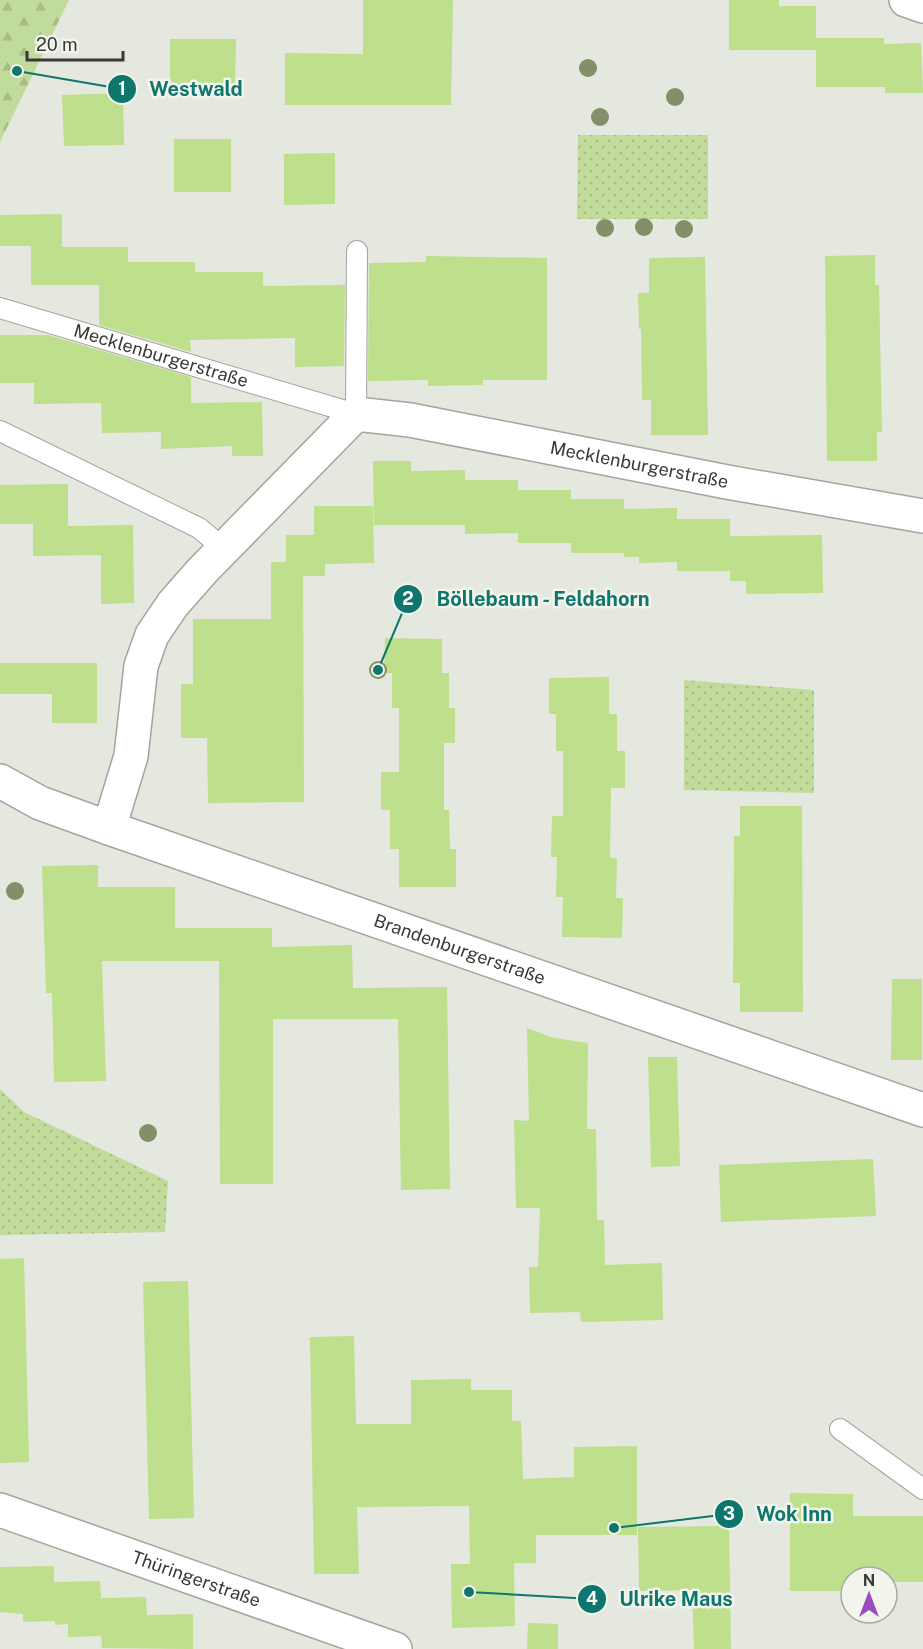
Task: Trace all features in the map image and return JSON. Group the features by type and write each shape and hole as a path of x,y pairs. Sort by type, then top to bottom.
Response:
{"street":[{"path":"906,0 923,6"},
{"path":"109,828 131,756 141,666 152,635 173,604 356,414"},
{"name":"Mecklenburgerstraße","path":"356,414 402,418 727,482 923,516"},
{"name":"Brandenburgerstraße","path":"0,781 40,803 109,828 923,1110"},
{"name":"Thüringerstraße","path":"0,1510 395,1649"}],"lane":[{"path":"356,414 357,251"},
{"name":"Mecklenburgerstraße","path":"0,308 356,414"},
{"path":"0,431 199,528 224,549"},
{"path":"840,1429 923,1489"}],"green space":[{"path":"0,0 69,0 0,142"},
{"path":"578,135 708,135 708,219 577,219"},
{"path":"684,680 814,690 814,793 684,790"},
{"path":"0,1089 24,1112 168,1181 165,1232 0,1235"}],"building":[{"path":"363,0 453,0 451,105 285,105 285,53 363,54"},
{"path":"729,0 779,0 779,6 816,6 816,50 729,50"},
{"path":"816,38 884,38 884,44 921,43 923,93 885,93 885,87 816,87"},
{"path":"170,39 236,39 235,85 170,85"},
{"path":"123,93 124,145 64,146 62,95"},
{"path":"174,139 231,139 231,192 174,192"},
{"path":"335,153 335,204 284,205 284,154"},
{"path":"62,214 62,247 128,247 128,262 195,262 195,272 263,272 263,286 345,285 344,366 295,367 295,338 190,340 191,352 99,325 99,285 31,285 31,246 0,246 0,215"},
{"path":"875,255 875,285 879,285 882,432 877,432 877,461 827,461 825,256"},
{"path":"426,256 547,258 547,380 483,380 483,385 428,386 428,380 368,381 369,263 426,262"},
{"path":"705,257 708,435 651,435 651,400 642,400 638,293 649,293 649,258"},
{"path":"0,335 48,335 191,377 191,403 262,402 263,456 232,456 232,446 161,449 161,432 102,433 101,403 34,404 34,383 0,383"},
{"path":"373,461 411,461 411,471 465,470 465,480 518,480 518,490 571,490 571,499 624,499 624,509 677,508 677,519 730,519 730,536 822,535 823,593 746,594 746,581 730,581 730,571 677,571 677,562 639,563 639,557 624,557 624,553 571,553 571,543 518,543 518,533 465,534 465,525 374,525"},
{"path":"68,484 68,526 133,525 134,603 101,604 101,555 33,556 33,524 0,524 0,485"},
{"path":"314,506 373,506 374,563 325,564 325,576 303,576 304,802 208,803 207,738 181,738 181,684 193,684 193,619 271,619 271,562 286,562 286,535 314,535"},
{"path":"385,638 442,639 442,673 449,673 449,708 455,708 455,743 444,743 444,810 449,810 450,849 456,849 456,887 399,887 399,849 390,849 390,810 381,810 381,772 399,772 399,708 392,708 392,673 384,673"},
{"path":"0,663 97,663 97,723 52,723 52,694 0,694"},
{"path":"609,677 609,714 617,714 617,751 625,751 625,788 611,788 610,858 617,858 616,898 623,898 622,938 562,937 563,897 556,897 557,857 551,857 552,816 563,816 563,751 556,751 556,714 549,714 549,678"},
{"path":"740,806 802,806 803,1012 740,1012 740,983 733,983 734,836 740,836"},
{"path":"98,865 98,887 175,887 175,928 272,928 272,947 352,945 353,988 447,987 450,1189 401,1190 398,1019 273,1019 273,1184 220,1184 219,961 102,961 106,1081 54,1082 52,993 46,993 42,866"},
{"path":"892,979 922,979 922,1060 891,1060"},
{"path":"527,1028 554,1038 588,1043 587,1129 596,1129 597,1220 604,1220 605,1265 662,1263 663,1320 581,1322 580,1312 530,1313 529,1267 538,1267 540,1208 516,1208 514,1120 529,1121"},
{"path":"648,1057 677,1057 680,1166 651,1167"},
{"path":"873,1159 876,1216 721,1222 719,1165"},
{"path":"24,1258 29,1462 0,1463 0,1259"},
{"path":"188,1281 194,1518 149,1519 143,1282"},
{"path":"354,1336 356,1424 411,1424 411,1380 471,1379 471,1390 512,1390 512,1421 521,1421 523,1479 574,1477 574,1447 637,1446 637,1535 536,1535 536,1563 514,1563 515,1626 452,1628 451,1564 470,1564 469,1506 357,1507 359,1574 314,1574 310,1337"},
{"path":"790,1493 853,1494 853,1516 923,1516 923,1582 899,1582 899,1565 839,1565 839,1591 790,1591"},
{"path":"729,1526 731,1649 694,1649 692,1590 639,1591 638,1527"},
{"path":"54,1566 54,1582 100,1581 101,1598 146,1597 147,1615 193,1614 193,1649 102,1648 101,1636 68,1637 68,1624 55,1625 55,1621 23,1622 23,1614 0,1612 0,1567"},
{"path":"528,1623 558,1624 558,1649 527,1649"}],"place":[{"name":"Westwald","path":"17,71"},
{"name":"Böllebaum - Feldahorn","path":"378,670"},
{"name":"Wok Inn","path":"614,1528"},
{"name":"Ulrike Maus","path":"469,1592"}]}
